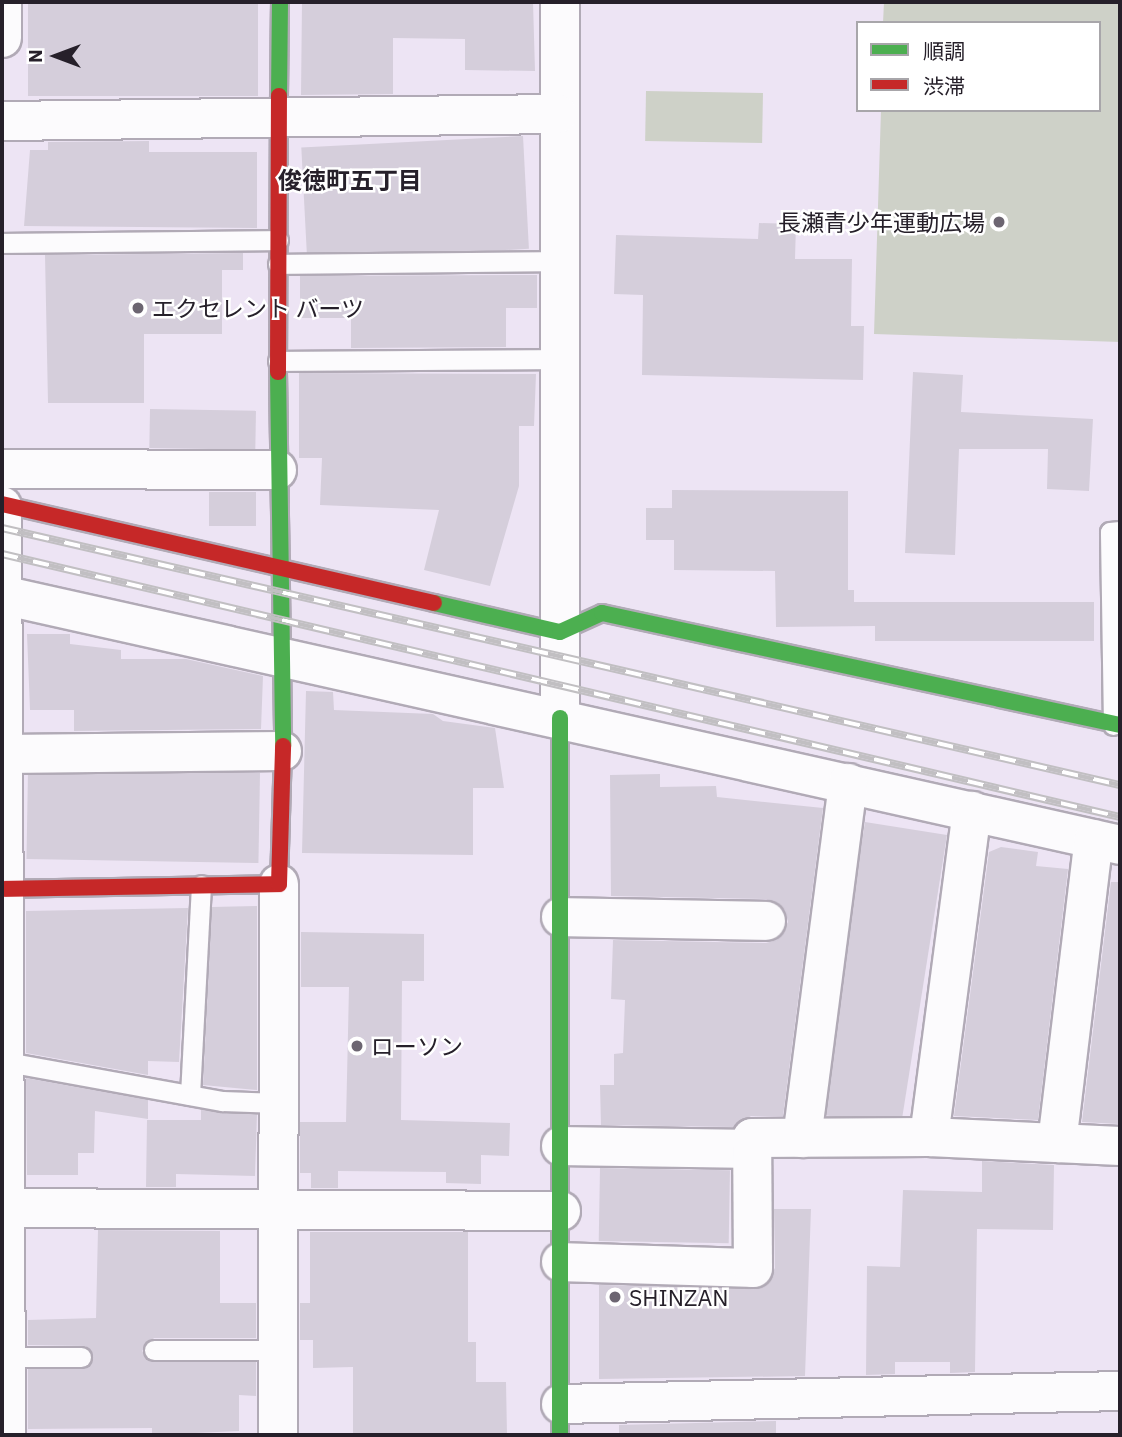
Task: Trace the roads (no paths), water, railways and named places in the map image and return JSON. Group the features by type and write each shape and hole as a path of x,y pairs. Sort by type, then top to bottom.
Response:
{"street":[{"path":"2,2 2,38"},
{"path":"278,1435 279,884 285,656 279,568 277,470 280,2"},
{"path":"560,2 558,261 561,1420 1120,1391"},
{"path":"2,121 558,114"},
{"path":"2,469 277,470"},
{"path":"6,1435 4,1208 7,1062 2,505 560,632 602,613 1116,725"},
{"path":"3,596 285,656 1107,842 1057,1143"},
{"path":"5,754 282,751"},
{"path":"802,1138 848,783"},
{"path":"929,1137 972,811"},
{"path":"5,888 279,884"},
{"path":"561,917 766,921"},
{"path":"561,1262 753,1268 752,1138 929,1137 1120,1146"},
{"path":"561,1146 752,1149"},
{"path":"4,1208 561,1211"}],"lane":[{"path":"2,243 278,240"},
{"path":"278,264 558,261"},
{"path":"278,361 559,359"},
{"path":"1116,725 1110,532 1120,531"},
{"path":"190,1095 201,885"},
{"path":"7,1062 190,1095 279,1103"},
{"path":"154,1350 278,1350"},
{"path":"7,1357 81,1357"}],"railway":[{"path":"2,528 1120,785"},
{"path":"2,554 1120,817"}],"place":[{"name":"長瀬青少年運動広場","path":"999,222"},
{"name":"エクセレント バーツ","path":"138,308"},
{"name":"ローソン","path":"357,1046"},
{"name":"SHINZAN","path":"615,1297"}],"district":[{"name":"俊徳町五丁目","path":"350,181"}]}
